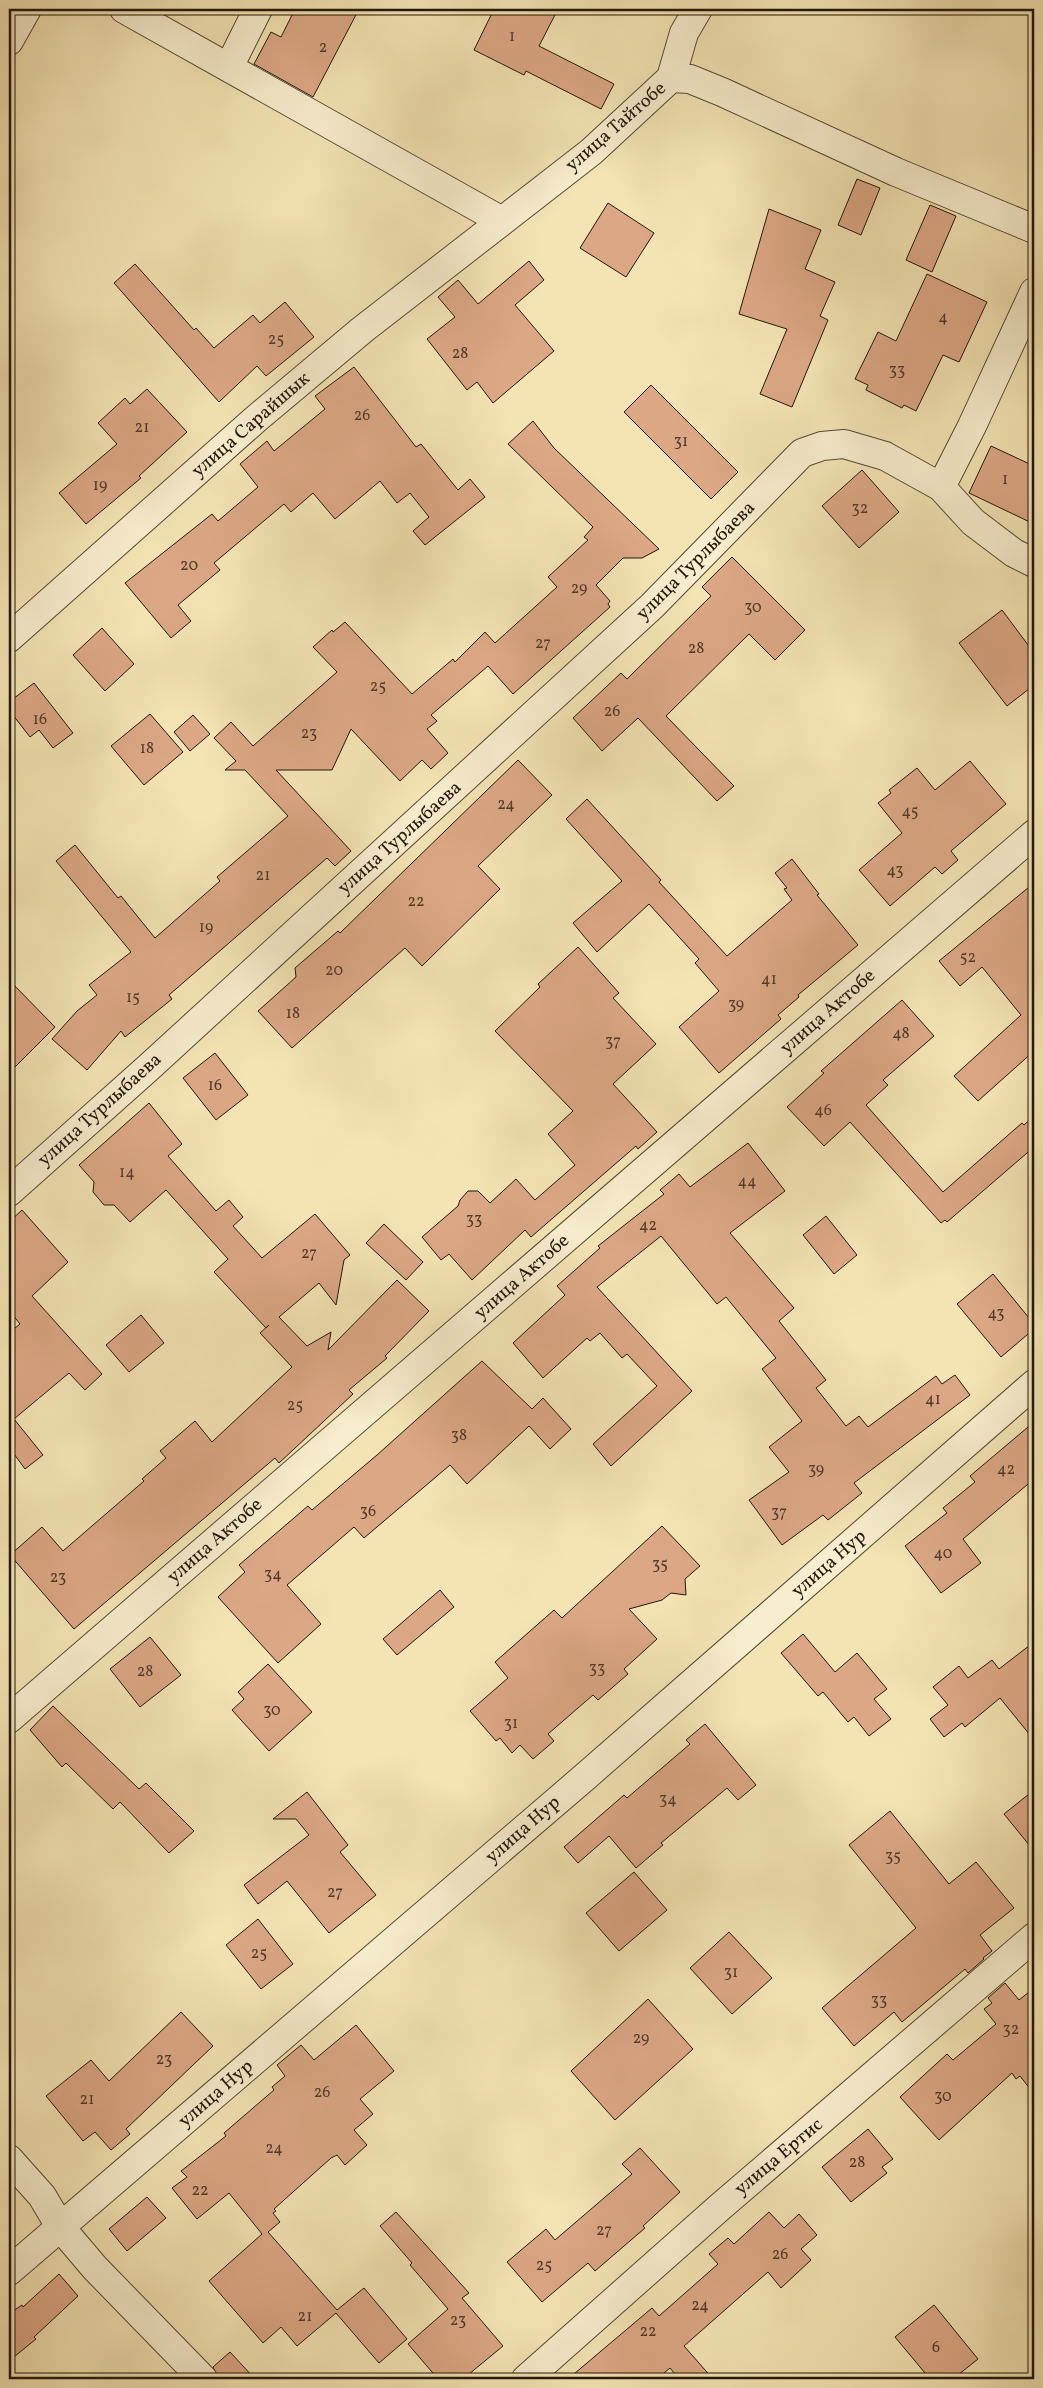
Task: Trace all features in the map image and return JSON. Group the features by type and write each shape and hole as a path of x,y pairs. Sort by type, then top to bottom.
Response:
{"street":[{"path":"9,41 27,9"},
{"path":"124,9 502,221"},
{"path":"229,67 258,9"},
{"name":"улица Тайтобе","path":"502,221 592,152 671,78 684,33 698,9"},
{"path":"671,78 690,79 722,92 896,172 1034,229"},
{"name":"улица Сарайшык","path":"9,638 257,418 362,330 502,221"},
{"path":"941,487 972,426 1034,292"},
{"name":"улица Турлыбаева","path":"9,1192 148,1068 645,613 802,453 822,446 844,444 885,456 941,487 973,522 1014,553 1034,563"},
{"name":"улица Актобе","path":"9,1719 1034,834"},
{"name":"улица Нур","path":"9,2271 586,1776 1034,1384"},
{"name":"улица Ертис","path":"526,2379 720,2207 1034,1937"},
{"path":"9,2159 42,2196 61,2228 95,2268 203,2379"}],"building":[{"path":"295,9 359,9 313,97 254,64 271,32 281,37"},
{"path":"494,9 558,9 539,46 614,84 601,109 526,71 524,75 474,50"},
{"path":"857,179 880,188 861,235 838,225"},
{"path":"608,203 654,233 626,277 580,248"},
{"path":"930,205 956,216 932,272 906,260"},
{"path":"769,209 821,230 805,269 835,282 820,316 828,320 792,407 760,394 787,329 739,314"},
{"path":"529,261 544,280 515,305 554,351 493,403 477,382 467,390 427,339 455,317 438,297 458,280 478,304"},
{"path":"135,264 194,330 196,328 214,348 253,315 260,323 285,302 314,337 266,376 257,366 219,402 114,283"},
{"path":"927,274 987,302 959,362 943,355 916,411 904,405 902,408 866,390 868,385 855,379 878,332 896,341"},
{"path":"354,367 416,447 421,444 458,490 470,479 485,497 425,545 413,531 429,517 410,493 397,503 380,481 335,519 313,493 291,512 284,504 214,563 220,570 178,605 191,621 171,638 125,583 212,514 218,521 258,487 240,464 267,441 274,451 325,409 315,396"},
{"path":"651,385 738,472 711,499 624,412"},
{"path":"147,389 187,432 139,476 141,478 86,524 59,493 117,444 98,423 125,398 130,404"},
{"path":"533,421 554,448 659,549 642,558 623,558 596,585 610,601 608,604 610,607 513,694 488,666 431,715 437,721 427,729 448,753 431,769 422,760 400,781 351,729 332,770 276,770 351,851 335,866 327,858 169,995 172,999 125,1037 121,1031 87,1070 52,1039 77,1011 97,995 89,985 131,952 56,861 75,845 118,898 121,896 155,938 220,881 217,877 288,816 245,770 225,770 236,761 214,738 231,722 253,746 337,672 313,647 332,630 333,632 345,622 412,694 453,659 455,662 485,632 495,643 557,587 548,577 588,540 584,537 593,527 508,444"},
{"path":"991,446 1034,466 1034,524 969,493"},
{"path":"862,470 899,512 859,548 822,506"},
{"path":"732,557 805,630 775,660 749,634 666,716 734,786 717,801 638,718 602,751 573,718 621,673 627,679 711,596 702,587"},
{"path":"1002,610 1034,653 1034,685 1007,706 959,643"},
{"path":"102,628 134,664 105,691 73,655"},
{"path":"34,683 73,733 53,748 39,730 30,737 9,710 9,702"},
{"path":"150,714 183,752 144,785 111,746"},
{"path":"193,715 210,734 190,751 174,732"},
{"path":"518,760 552,795 478,866 500,889 422,966 405,948 292,1048 258,1011 296,977 295,968 338,931 340,933"},
{"path":"970,761 1006,804 951,851 958,860 942,874 935,867 890,906 859,870 902,833 878,803 891,793 889,790 917,768 935,790"},
{"path":"587,799 661,880 659,882 727,956 792,900 784,889 787,888 775,873 792,859 819,894 817,895 858,945 798,995 799,997 778,1015 781,1019 719,1073 679,1027 719,991 695,963 699,959 649,904 597,952 573,923 622,881 566,819"},
{"path":"1034,883 1034,1051 978,1101 954,1076 1021,1015 982,967 960,986 939,961"},
{"path":"578,947 619,993 613,998 656,1044 613,1084 657,1132 638,1149 636,1146 531,1237 525,1230 472,1280 449,1254 441,1260 422,1237 458,1206 460,1200 468,1191 478,1191 490,1203 516,1179 535,1200 575,1165 548,1134 573,1111 495,1031 540,987 538,984"},
{"path":"9,980 55,1027 9,1073"},
{"path":"902,1000 934,1036 883,1080 888,1085 866,1105 943,1192 1022,1123 1024,1125 1034,1116 1034,1147 947,1222 945,1220 941,1223 850,1122 824,1146 787,1107 824,1073 821,1071"},
{"path":"215,1053 248,1095 216,1120 183,1078"},
{"path":"149,1103 182,1144 168,1156 216,1211 229,1200 243,1217 233,1226 262,1258 315,1214 350,1255 344,1260 336,1305 319,1283 279,1317 307,1346 331,1332 328,1350 397,1280 429,1311 385,1356 387,1358 349,1390 353,1394 279,1463 275,1458 74,1629 10,1555 42,1527 63,1551 144,1481 142,1479 166,1458 160,1451 195,1421 212,1442 292,1367 260,1333 266,1328 214,1272 228,1259 166,1190 130,1222 114,1205 104,1205 93,1192 94,1182 79,1165"},
{"path":"748,1143 785,1191 730,1233 794,1308 779,1321 826,1380 816,1388 846,1426 859,1416 868,1427 936,1376 942,1384 955,1375 970,1395 854,1483 862,1493 828,1520 823,1515 782,1545 749,1500 789,1472 769,1447 802,1421 762,1369 776,1358 726,1297 717,1304 661,1236 597,1287 692,1391 611,1466 593,1444 657,1386 627,1354 622,1358 600,1333 590,1341 587,1338 543,1378 513,1343 565,1295 557,1286 600,1248 598,1246 664,1194 660,1190 679,1174 690,1187"},
{"path":"22,1210 68,1262 32,1296 102,1374 85,1390 69,1373 14,1419 43,1455 25,1469 9,1447 9,1333 20,1324 12,1314 9,1317 9,1222"},
{"path":"826,1216 857,1255 834,1274 803,1235"},
{"path":"384,1224 423,1262 406,1280 366,1243"},
{"path":"993,1274 1034,1324 1034,1329 1001,1357 957,1304"},
{"path":"141,1315 164,1343 129,1372 106,1345"},
{"path":"482,1361 532,1409 543,1398 571,1429 550,1449 529,1426 467,1484 450,1465 364,1538 354,1527 287,1585 321,1624 278,1663 218,1597 245,1572 239,1565 308,1506 312,1510"},
{"path":"1034,1422 1034,1479 963,1539 981,1563 941,1593 905,1546 947,1513 943,1508 975,1482 970,1476"},
{"path":"662,1526 700,1566 685,1579 686,1595 671,1593 662,1600 629,1609 657,1639 624,1669 628,1674 598,1700 593,1695 548,1734 554,1741 533,1759 520,1745 512,1753 500,1738 496,1741 470,1711 508,1678 495,1662 554,1610 562,1618"},
{"path":"440,1590 454,1607 397,1655 383,1639"},
{"path":"803,1634 835,1672 857,1653 887,1689 874,1699 891,1719 869,1736 854,1717 848,1722 823,1692 818,1696 781,1653"},
{"path":"150,1637 181,1675 140,1707 110,1669"},
{"path":"1034,1642 1034,1740 1000,1698 965,1727 962,1723 944,1737 930,1719 948,1705 933,1687 959,1666 968,1678 992,1660 999,1669"},
{"path":"268,1664 312,1712 269,1751 232,1710 244,1699 238,1692"},
{"path":"53,1706 139,1789 146,1783 194,1831 169,1853 120,1802 113,1809 66,1763 62,1767 30,1730"},
{"path":"705,1724 756,1785 738,1800 727,1788 661,1843 663,1845 636,1868 609,1836 578,1863 564,1847 624,1795 627,1798 690,1744 686,1740"},
{"path":"1034,1790 1034,1851 1004,1814"},
{"path":"307,1792 348,1845 340,1852 376,1895 329,1933 287,1881 258,1904 244,1885 309,1835 296,1819 273,1819"},
{"path":"890,1811 949,1884 976,1862 1014,1908 980,1935 992,1951 968,1973 965,1969 902,2022 894,2012 854,2046 822,2008 916,1928 849,1845"},
{"path":"634,1872 667,1910 619,1951 586,1913"},
{"path":"258,1919 293,1964 261,1989 226,1945"},
{"path":"729,1932 772,1978 732,2014 690,1968"},
{"path":"1005,1983 1019,2000 1034,1988 1034,2094 1020,2076 1016,2079 1012,2073 939,2140 900,2097 947,2054 953,2060 996,2024 984,2009 992,2003 988,1998"},
{"path":"648,1999 693,2049 615,2120 571,2071"},
{"path":"181,2012 213,2046 126,2129 130,2134 111,2150 95,2132 83,2141 46,2096 91,2060 109,2081"},
{"path":"356,2025 394,2071 360,2099 373,2114 354,2130 367,2145 345,2165 337,2155 331,2158 274,2209 276,2211 273,2213 280,2222 268,2232 337,2310 364,2288 407,2339 379,2363 336,2313 297,2346 281,2327 263,2343 209,2281 262,2234 229,2193 197,2219 172,2188 187,2177 181,2171 226,2136 224,2133 274,2090 272,2087 285,2076 277,2065 301,2045 314,2060"},
{"path":"868,2129 893,2159 882,2167 887,2173 851,2202 822,2167"},
{"path":"640,2148 680,2192 643,2226 645,2228 595,2271 588,2263 542,2302 507,2262 546,2229 555,2240 632,2174 622,2164"},
{"path":"147,2197 166,2218 127,2251 109,2229"},
{"path":"396,2212 469,2293 462,2298 503,2346 463,2379 438,2379 408,2344 448,2309 410,2265 412,2263 380,2226"},
{"path":"769,2212 784,2228 799,2214 817,2235 801,2249 811,2260 781,2288 768,2272 684,2346 713,2379 679,2379 670,2368 657,2379 568,2379 652,2308 659,2316 718,2264 709,2254 728,2238 734,2244"},
{"path":"59,2274 78,2296 34,2337 36,2339 9,2361 9,2306 13,2311 22,2305 23,2307"},
{"path":"934,2305 978,2359 953,2379 930,2379 895,2337"},
{"path":"230,2352 255,2379 218,2379 213,2367"}]}
